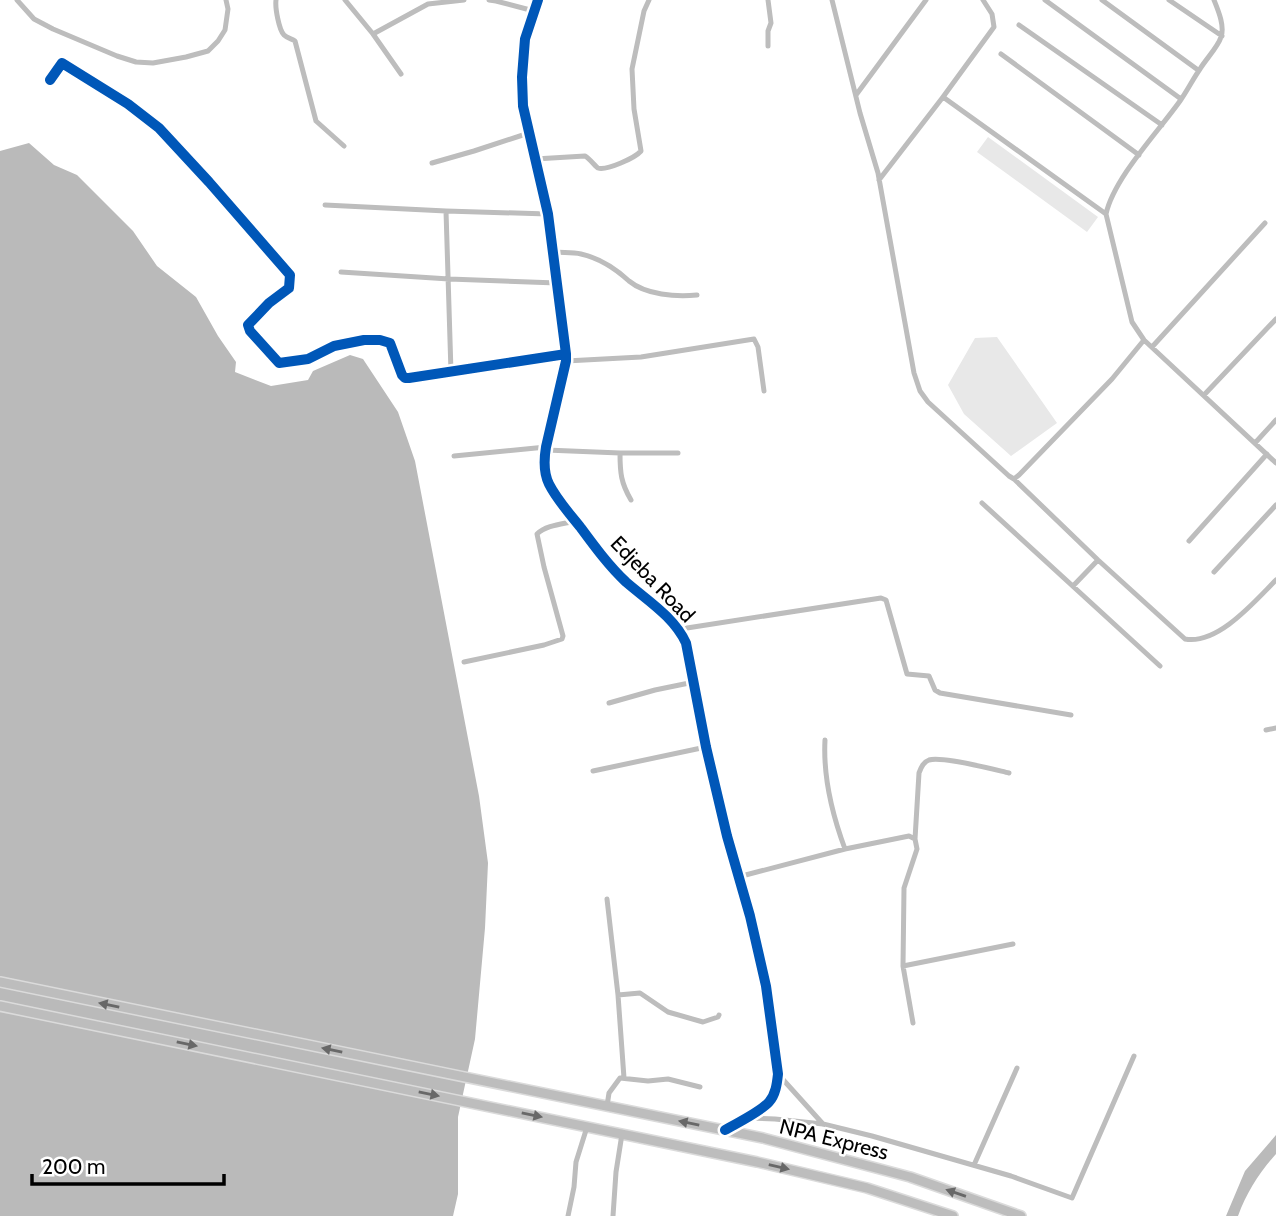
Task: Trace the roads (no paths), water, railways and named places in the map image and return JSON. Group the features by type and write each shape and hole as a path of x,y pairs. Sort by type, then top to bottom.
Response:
{"main road":[{"name":"NPA Express","path":"0,982 724,1130 910,1177 1021,1216"},
{"name":"NPA Express","path":"0,1006 813,1174 867,1188 953,1216"}],"street":[{"path":"17,0 34,19 53,29 117,56 136,62 153,63 208,51 225,30 228,9 226,0"},
{"path":"276,0 275,7 282,33 295,41 316,121 344,146"},
{"path":"345,0 401,74"},
{"path":"373,34 428,5 464,0"},
{"path":"489,0 534,11"},
{"name":"Edjeba Road","path":"538,0 525,39 523,106 548,214 566,357 546,448 545,472 549,484 603,556 625,581 681,631 687,643 706,747 766,986 778,1074"},
{"path":"536,159 585,156 601,168 622,163 639,154 641,151 634,109 632,69 649,0"},
{"path":"768,0 771,23 768,46"},
{"path":"832,0 879,180 914,373 928,402 1014,478 1098,560 1185,639 1194,641 1233,622 1276,580"},
{"path":"856,95 926,0"},
{"path":"879,180 994,27 992,14 983,0"},
{"path":"1045,0 1181,100"},
{"path":"1102,0 1198,71"},
{"path":"1169,0 1222,36"},
{"path":"1214,0 1222,36 1181,100 1114,191 1106,214 1132,322 1144,340 1276,463"},
{"path":"1019,25 1162,125"},
{"path":"1001,54 1139,155"},
{"path":"50,80 62,63 128,104 159,128 289,275 289,288 269,303 248,325 250,331 279,363 308,359 334,346 380,340 390,344 405,378 566,357 641,357 754,339 758,347 764,391"},
{"path":"943,97 1106,214"},
{"path":"432,163 529,133"},
{"path":"325,205 548,214"},
{"path":"446,211 451,372"},
{"path":"1152,347 1265,223"},
{"path":"554,252 582,254 612,268 636,285 660,294 697,295"},
{"path":"341,272 558,283"},
{"path":"1204,395 1276,319"},
{"path":"1014,478 1112,379 1144,340"},
{"path":"1255,443 1276,420"},
{"path":"454,456 546,448 620,453 678,453"},
{"path":"620,453 620,476 631,500"},
{"path":"1189,541 1267,454"},
{"path":"982,503 1160,666"},
{"path":"1214,572 1276,505"},
{"path":"464,662 562,639 537,534 545,528 575,521"},
{"path":"1073,586 1098,560"},
{"path":"681,631 765,615 881,598 886,600 907,674 929,676 935,690 940,693 1072,715"},
{"path":"609,703 694,682"},
{"path":"1266,730 1276,728"},
{"path":"825,740 826,780 845,849"},
{"path":"593,771 706,747"},
{"path":"913,1023 904,966 904,888 917,849 915,839 919,773 922,764 929,760 955,761 1009,773"},
{"path":"738,877 845,849 909,836 915,839"},
{"path":"607,899 624,1078"},
{"path":"904,966 1013,944"},
{"path":"618,995 640,993 668,1012 701,1022 718,1017 719,1014"},
{"path":"747,1118 823,1124 872,1136 1011,1176 1072,1198 1134,1056"},
{"path":"974,1165 1017,1068"},
{"path":"724,1130 747,1118 770,1101 778,1074"},
{"path":"778,1074 823,1124"},
{"path":"607,1106 609,1093 620,1077 648,1081 668,1079 700,1087"},
{"path":"568,1216 576,1162 587,1127"},
{"path":"613,1216 622,1134"}]}
